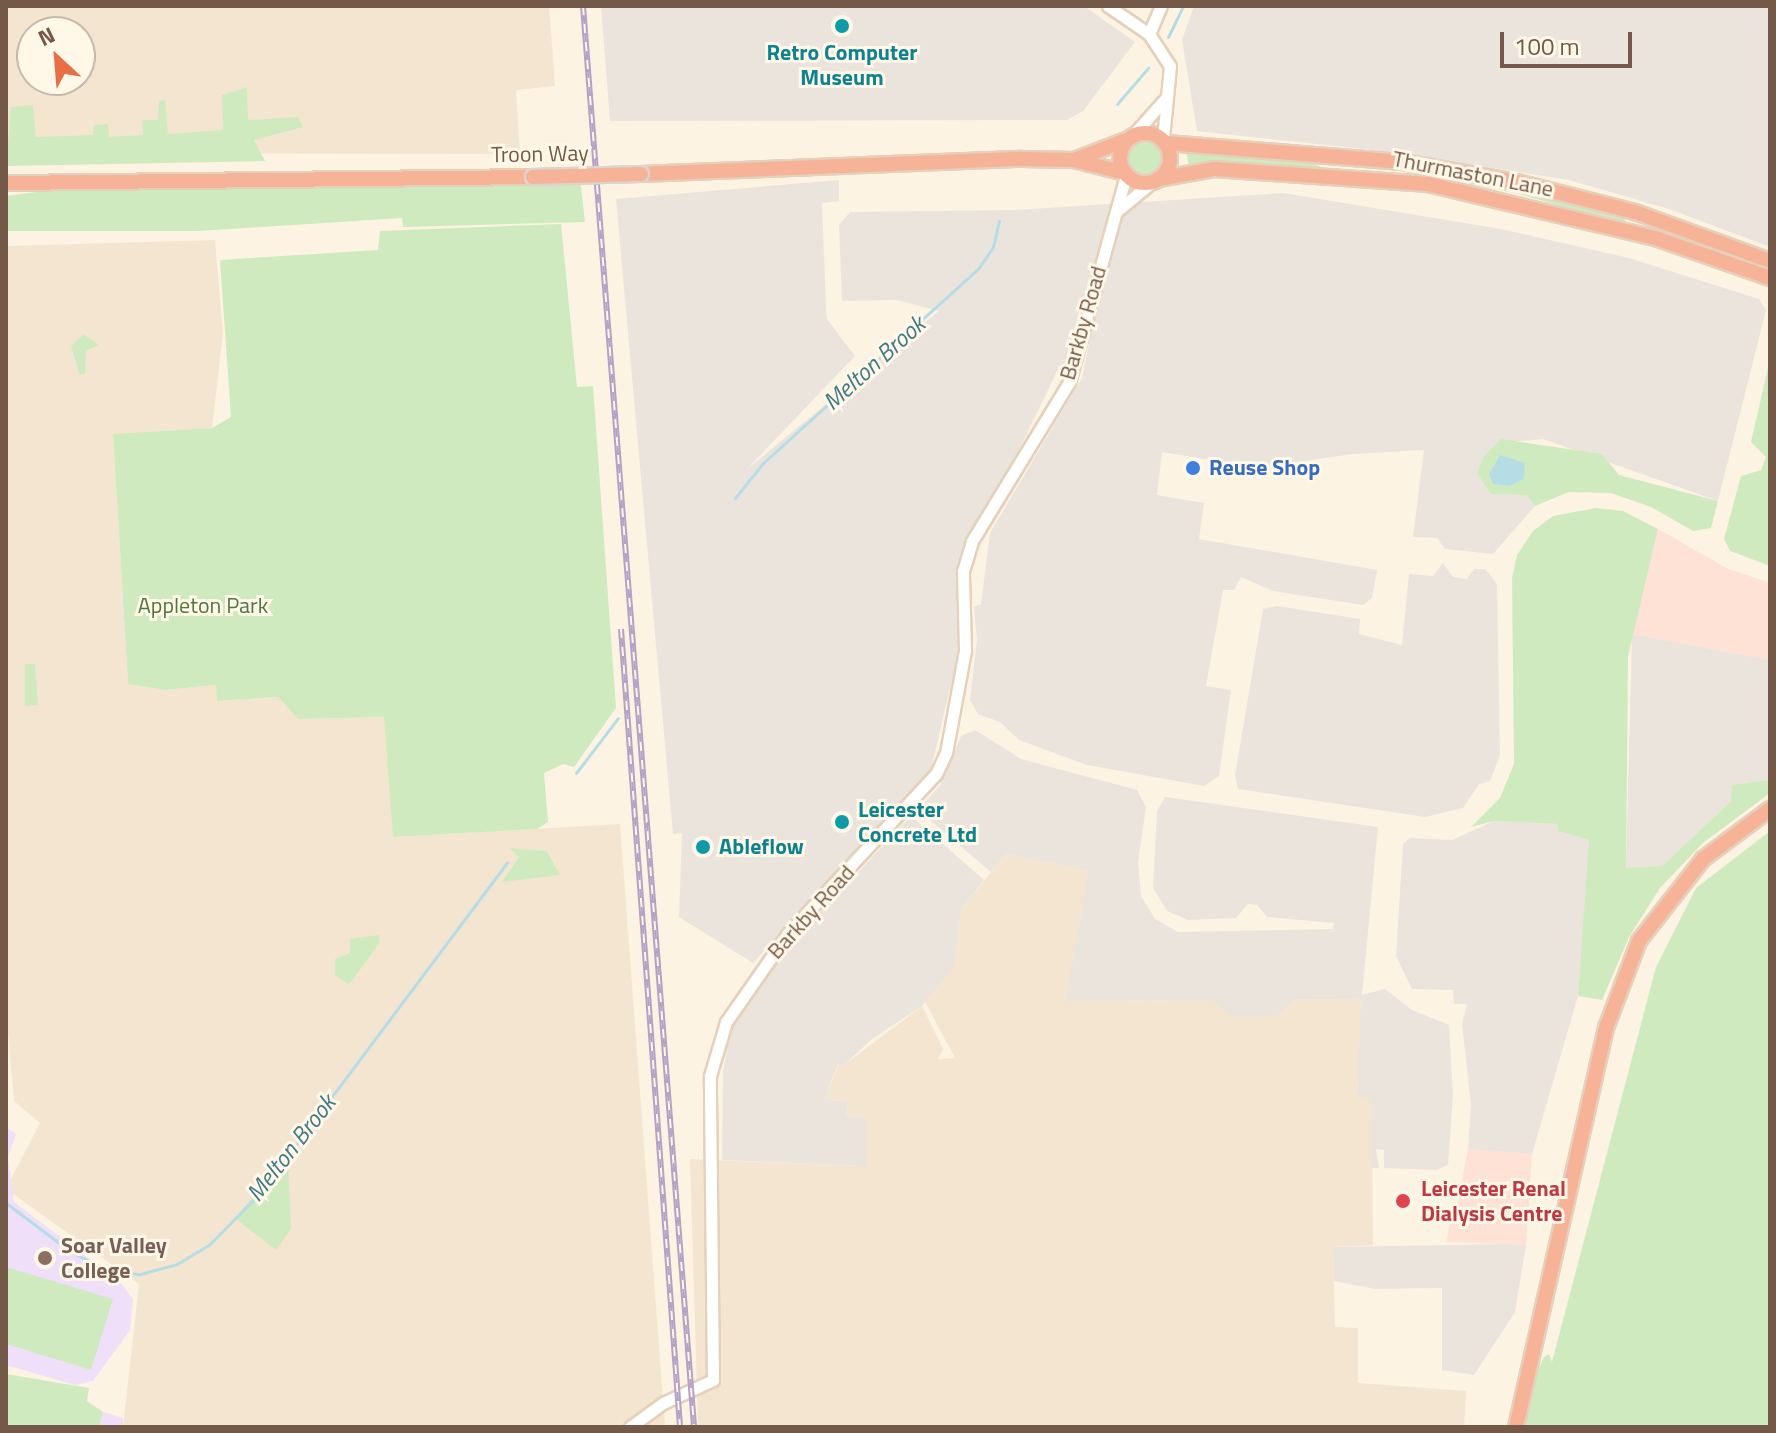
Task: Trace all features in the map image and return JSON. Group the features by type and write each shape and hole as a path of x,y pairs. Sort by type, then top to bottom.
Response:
{"highway":[{"path":"1149,132 1164,141 1170,158 1155,180 1125,174 1119,159 1130,137 1149,132"},
{"name":"Troon Way","path":"1074,160 1130,137"},
{"name":"Thurmaston Lane","path":"1164,141 1402,162 1517,182 1635,212 1770,261"},
{"name":"Troon Way","path":"6,183 533,177 1074,160 1125,174"},
{"name":"Thurmaston Lane","path":"1155,180 1215,169 1428,184 1658,239 1770,278"},
{"path":"1516,1427 1606,1028 1639,941 1703,859 1770,809"}],"street":[{"path":"1108,6 1149,34 1170,66 1164,141"},
{"path":"1149,34 1161,6"},
{"path":"1130,137 1166,99"},
{"name":"Barkby Road","path":"630,1427 663,1403 713,1380 710,1076 726,1022 788,933 936,774 946,753 965,650 963,571 967,556 1069,382 1125,174"},
{"path":"1116,212 1155,180"}],"shaded area":[{"path":"6,6 549,6 555,86 516,90 520,154 6,153"},
{"path":"601,6 1084,6 1135,42 1083,111 1067,120 610,121"},
{"path":"1194,6 1770,6 1770,247 1669,209 1569,180 1381,151 1197,131 1182,40"},
{"path":"839,180 839,201 822,203 827,319 855,356 746,470 939,311 897,300 842,301 839,225 850,212 1016,210 1283,193 1501,229 1629,258 1759,299 1766,310 1718,501 1543,439 1497,443 1535,506 1493,554 1445,549 1437,538 1413,537 1424,450 1353,454 1257,468 1162,452 1157,495 1204,503 1199,539 1377,570 1372,598 1363,605 1273,591 1241,577 1234,590 1223,590 1206,686 1231,690 1219,776 1204,786 1087,765 1019,740 1000,722 978,714 970,700 977,640 974,607 981,604 990,533 1082,378 1089,344 1077,341 1069,366 1060,365 957,578 960,646 931,769 753,963 679,917 682,833 673,834 616,199"},
{"path":"215,240 223,333 212,428 113,435 128,684 165,690 216,685 218,701 278,697 298,719 385,717 394,837 620,824 665,1427 123,1427 139,1284 6,1189 40,1123 14,1101 6,1010 6,246"},
{"path":"1658,529 1728,569 1770,583 1770,660 1632,634"},
{"path":"1443,563 1453,577 1467,579 1474,569 1485,569 1497,584 1500,755 1490,781 1479,784 1463,808 1425,817 1238,789 1235,776 1263,609 1277,606 1360,619 1359,634 1402,645 1409,574 1433,576"},
{"path":"1632,634 1770,660 1770,780 1731,801 1662,866 1626,869"},
{"path":"975,730 1021,759 1137,790 1146,807 1138,862 1141,896 1155,919 1178,932 1333,929 1334,923 1267,917 1257,905 1248,904 1236,918 1188,920 1167,911 1153,888 1157,811 1165,797 1378,827 1362,995 1385,989 1412,1010 1449,1025 1453,1096 1448,1165 1436,1170 1384,1168 1384,1150 1376,1149 1379,1168 1371,1168 1372,1097 1357,1097 1361,999 1296,999 1276,1016 1232,1016 1212,1000 1065,1001 1089,871 1006,854 991,872 918,810 940,785 961,736"},
{"path":"911,816 984,880 962,908 954,966 922,1006 872,1039 843,1066 838,1064 824,1100 848,1101 846,1117 865,1118 866,1166 722,1160 723,1071 730,1031 794,940"},
{"path":"1494,821 1559,824 1559,831 1590,840 1578,996 1532,1154 1468,1149 1471,1105 1462,1024 1467,1004 1454,1004 1453,990 1412,989 1396,956 1403,844 1410,838 1452,840"},
{"path":"1006,854 1090,871 1065,1001 1362,999 1357,1096 1372,1096 1373,1245 1333,1247 1335,1327 1358,1328 1358,1383 1466,1391 1464,1427 698,1427 690,1159 865,1166 846,1118 848,1101 824,1100 839,1063 844,1065 922,1006 943,1049 938,1059 955,1058 924,1000 954,966 962,908"},
{"name":"Soar Valley College","path":"6,1127 16,1134 8,1157 14,1202 121,1283 133,1299 130,1330 93,1381 75,1385 6,1365"},
{"path":"1468,1149 1532,1154 1526,1245 1447,1242 1452,1204 1458,1204"},
{"path":"1526,1245 1515,1312 1474,1375 1442,1370 1442,1288 1375,1289 1334,1281 1333,1247"},
{"path":"103,1412 123,1418 123,1427 99,1427"}],"green space":[{"path":"247,87 248,120 298,117 303,127 254,140 265,161 6,166 11,107 33,105 36,137 93,135 94,125 108,124 109,137 143,135 142,120 158,120 159,101 165,100 168,134 223,130 222,95"},
{"path":"1145,139 1159,144 1164,158 1159,172 1145,177 1131,172 1126,158 1131,144"},
{"path":"1186,151 1312,163 1328,170 1189,166"},
{"path":"1431,172 1622,214 1627,225 1515,193 1430,177"},
{"path":"580,178 585,222 403,227 402,218 198,231 6,231 6,196 88,185"},
{"name":"Appleton Park","path":"561,224 577,387 593,386 616,708 574,767 563,764 544,773 548,822 537,829 393,837 384,717 298,719 278,697 217,701 216,685 165,690 128,684 113,434 212,428 231,417 220,260 378,250 380,231"},
{"path":"83,334 99,345 86,351 85,374 80,375 71,346"},
{"path":"1770,359 1770,566 1730,551 1724,539 1741,476 1761,470 1766,457 1751,442"},
{"path":"1501,439 1602,454 1619,475 1718,501 1711,528 1693,531 1651,507 1611,493 1569,492 1535,506 1527,495 1491,494 1477,473 1484,456"},
{"path":"1596,508 1623,511 1658,529 1628,656 1626,868 1662,866 1731,801 1732,785 1770,780 1770,793 1704,842 1660,888 1629,937 1602,1000 1578,996 1589,840 1558,831 1558,824 1494,821 1471,827 1500,798 1514,764 1512,578 1517,555 1533,531 1553,516"},
{"path":"25,664 35,664 38,705 25,706"},
{"path":"1770,831 1770,1427 1524,1427 1537,1372 1544,1357 1549,1354 1552,1362 1656,967 1696,888"},
{"path":"509,848 547,851 560,875 502,882 519,857"},
{"path":"379,935 380,942 349,985 335,975 335,959 350,953 350,939"},
{"path":"288,1157 291,1229 276,1250 235,1218"},
{"path":"6,1267 113,1299 91,1370 6,1344"},
{"path":"6,1374 89,1388 87,1401 103,1412 99,1427 6,1427"}],"water":[{"path":"1500,455 1525,463 1524,479 1509,486 1493,484 1489,474"}],"waterway":[{"name":"Melton Brook","path":"1168,37 1183,6"},
{"name":"Melton Brook","path":"1117,104 1148,68"},
{"name":"Melton Brook","path":"735,498 763,463 978,269 993,247 999,221"},
{"name":"Melton Brook","path":"576,773 618,718"},
{"name":"Melton Brook","path":"6,1203 71,1252 109,1271 140,1274 177,1264 209,1245 259,1194 507,863"}],"railway":[{"path":"583,6 694,1427"},
{"path":"621,629 680,1427"}],"place":[{"name":"Retro Computer Museum","path":"842,26"},
{"name":"Reuse Shop","path":"1193,468"},
{"name":"Leicester Concrete Ltd","path":"842,822"},
{"name":"Ableflow","path":"703,847"},
{"name":"Leicester Renal Dialysis Centre","path":"1403,1201"},
{"name":"Soar Valley College","path":"45,1258"}]}
